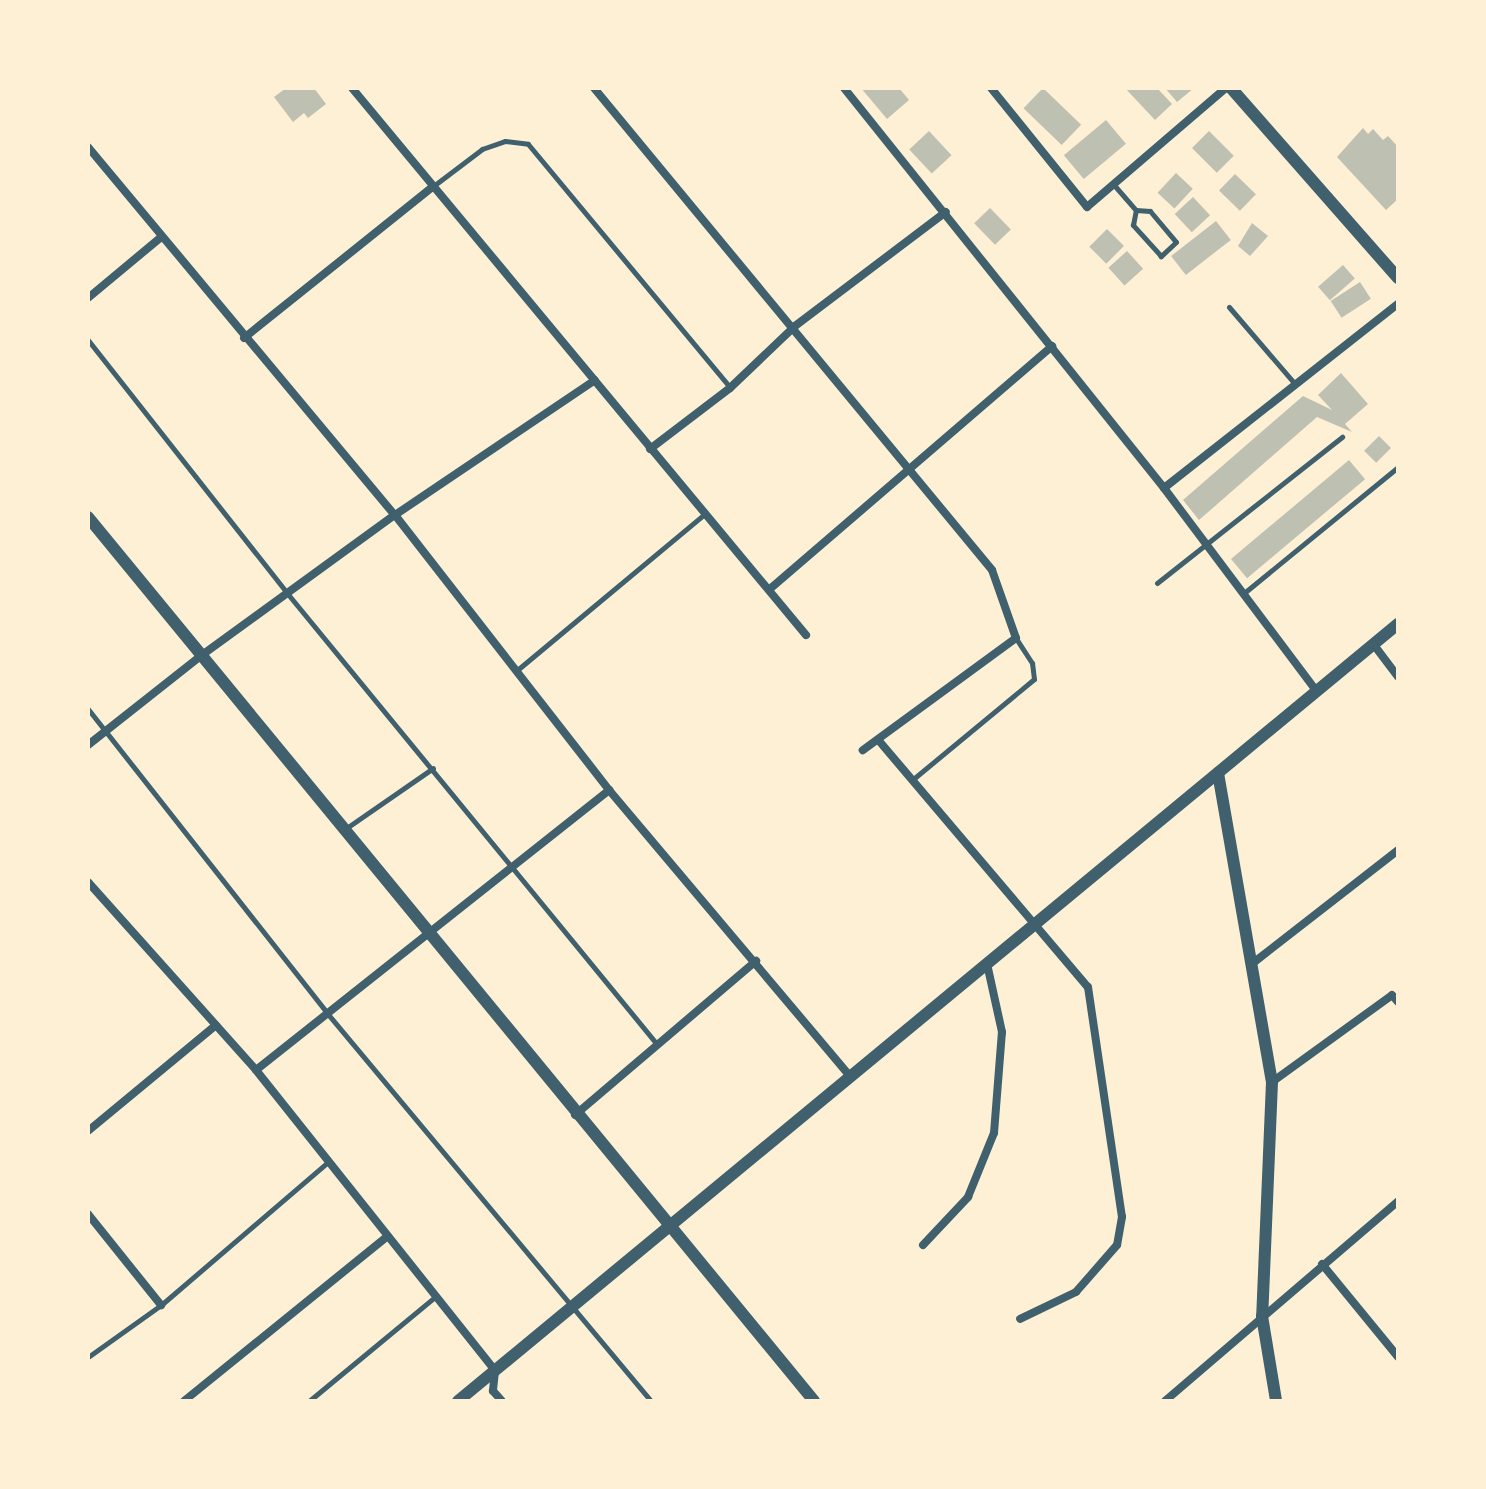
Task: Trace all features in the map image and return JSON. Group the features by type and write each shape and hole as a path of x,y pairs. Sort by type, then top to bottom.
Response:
{"street":[{"path":"352,88 431,188 595,380 703,515 771,588 806,635"},
{"path":"594,88 795,326 992,570 1016,638 880,742 863,750"},
{"path":"844,88 1164,488 1317,692"},
{"path":"991,88 1087,207 1229,88 1398,278"},
{"path":"88,147 160,238 395,515 514,673 609,790 851,1077"},
{"path":"244,338 431,188"},
{"path":"650,449 730,388 795,326 946,212"},
{"path":"88,298 160,238"},
{"path":"1164,488 1398,304"},
{"path":"771,588 909,465 1052,346"},
{"path":"88,745 202,655 395,515 595,380"},
{"path":"88,517 575,1116 814,1401"},
{"path":"458,1401 1398,624"},
{"path":"1374,645 1398,677"},
{"path":"880,742 1088,987 1122,1217 1117,1245 1076,1292 1020,1319"},
{"path":"1218,773 1272,1082 1262,1316 1276,1401"},
{"path":"256,1070 609,790"},
{"path":"1253,963 1398,850"},
{"path":"88,882 256,1070 329,1161 495,1371 493,1391 502,1401"},
{"path":"575,1116 656,1043 756,961"},
{"path":"923,1245 968,1197 994,1133 1002,1032 987,964"},
{"path":"1272,1082 1395,998"},
{"path":"88,1131 216,1025"},
{"path":"1165,1401 1398,1201"},
{"path":"88,1214 161,1305"},
{"path":"184,1401 388,1236"},
{"path":"1322,1264 1398,1357"}],"lane":[{"path":"431,188 482,149 505,141 528,144 730,388"},
{"path":"1114,184 1136,210 1150,211 1176,242 1161,256 1133,225 1136,210"},
{"path":"1229,307 1295,384"},
{"path":"88,340 287,593 656,1043"},
{"path":"1157,583 1342,437"},
{"path":"1243,593 1398,467"},
{"path":"514,673 703,515"},
{"path":"912,780 1034,679 1032,663 1016,638"},
{"path":"88,709 327,1013 651,1401"},
{"path":"342,830 433,768"},
{"path":"88,1357 161,1305 329,1161"},
{"path":"309,1401 436,1296"}],"building":[{"path":"286,88 314,88 326,104 308,118 304,113 293,122 274,97"},
{"path":"861,88 899,88 909,100 887,119"},
{"path":"1043,88 1081,125 1062,145 1024,108"},
{"path":"1125,88 1157,88 1172,104 1155,120"},
{"path":"1165,88 1194,88 1177,102"},
{"path":"1106,120 1126,144 1084,179 1064,155"},
{"path":"1363,128 1368,134 1373,129 1383,140 1388,136 1398,147 1398,199 1386,210 1337,157"},
{"path":"929,131 952,155 932,174 909,149"},
{"path":"1209,131 1234,156 1217,173 1192,148"},
{"path":"1176,173 1193,189 1174,208 1158,193"},
{"path":"1235,174 1256,194 1240,211 1219,191"},
{"path":"1193,197 1210,215 1192,232 1175,214"},
{"path":"990,208 1011,230 995,245 974,223"},
{"path":"1216,221 1231,240 1186,275 1171,256"},
{"path":"1252,223 1268,236 1250,256 1238,246"},
{"path":"1107,229 1124,246 1106,264 1089,247"},
{"path":"1127,251 1143,269 1124,286 1108,268"},
{"path":"1343,265 1355,279 1330,300 1318,287"},
{"path":"1360,282 1371,299 1342,318 1331,301"},
{"path":"1341,373 1368,404 1345,424 1352,432 1317,417 1199,520 1183,500 1303,396 1332,410 1318,395"},
{"path":"1379,436 1391,448 1376,463 1364,451"},
{"path":"1349,460 1365,479 1247,578 1231,559"}]}
